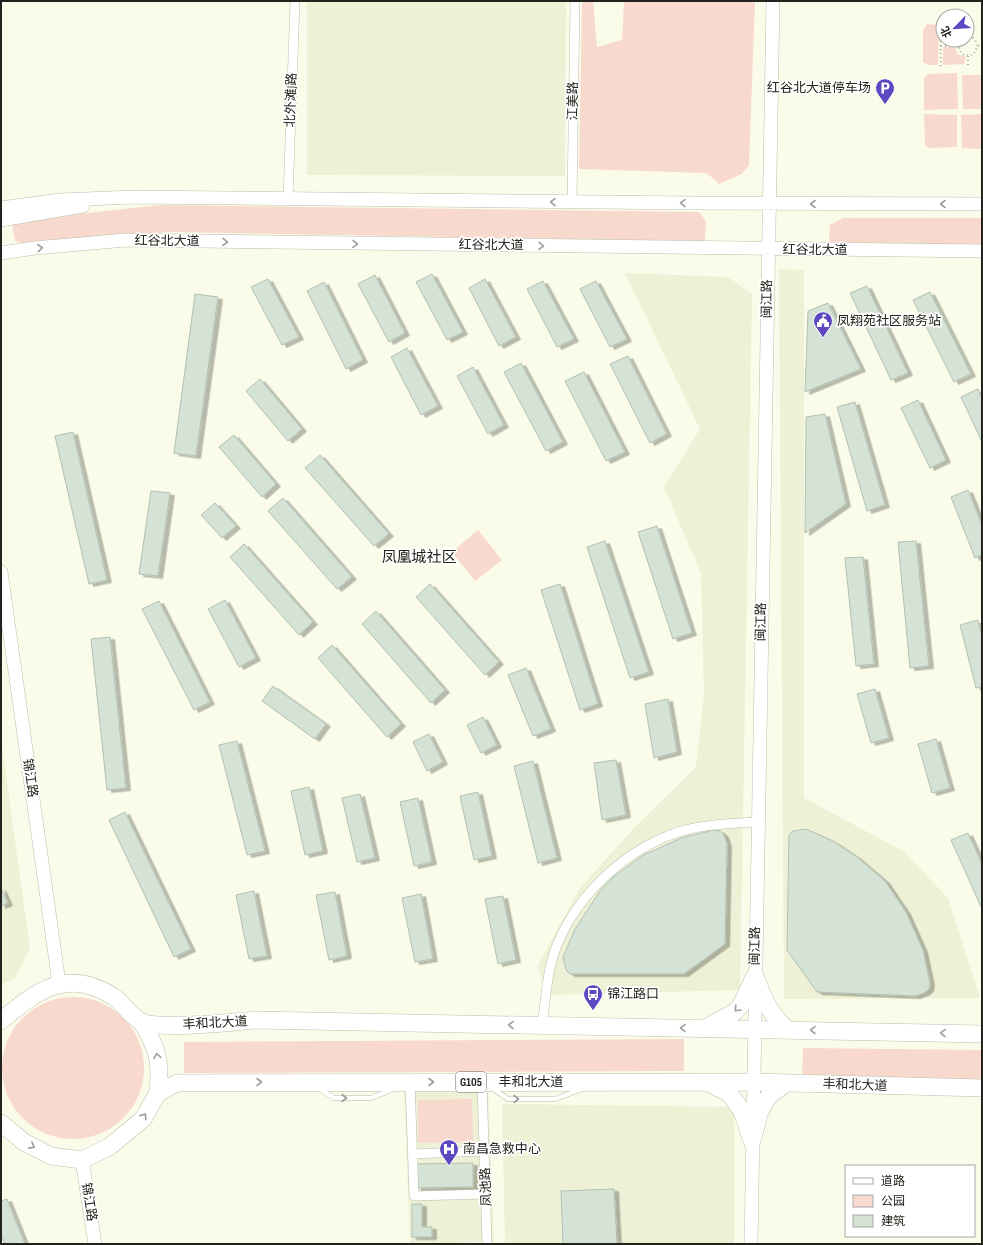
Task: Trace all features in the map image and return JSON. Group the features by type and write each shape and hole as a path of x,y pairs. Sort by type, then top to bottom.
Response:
{"highway":[{"path":"704,1028 735,1012 741,1005 755,976"},
{"path":"755,976 770,1011 776,1020 788,1030"},
{"path":"1,1021 28,998 59,983 88,984 114,998 142,1022 156,1046 160,1072 158,1093"},
{"name":"丰和北大道","path":"142,1022 166,1026 257,1020 982,1034"},
{"name":"丰和北大道","path":"82,1160 109,1147 143,1119 158,1093 177,1082 752,1082 982,1088"},
{"path":"708,1082 730,1094 742,1111 752,1141"},
{"path":"752,1141 760,1111 769,1096 786,1083"},
{"path":"1,1123 24,1142 51,1156 82,1160"}],"main road":[{"name":"闽江路","path":"751,1244 752,1082 773,1"},
{"path":"1,220 134,197"},
{"path":"1,208 60,200 134,197 572,202 982,204"},
{"name":"红谷北大道","path":"1,253 35,248 126,240 982,252"},
{"name":"锦江路","path":"1,572 59,983"},
{"name":"锦江路","path":"82,1160 95,1244"}],"street":[{"name":"北外滩J路","path":"288,198 295,1"},
{"name":"江美路","path":"572,202 575,1"},
{"path":"542,1025 550,967 560,938 576,910 595,886 646,845 670,835 694,828 758,822"},
{"path":"410,1082 414,1196 486,1194"},
{"name":"凤池路","path":"482,1082 487,1244"},
{"path":"413,1154 484,1151"}],"path":[{"path":"959,48 962,54 968,56 976,52 978,46 975,40"},
{"path":"941,48 941,68"},
{"path":"968,56 968,68"}],"shaded area":[{"path":"307,1 566,1 565,176 307,175"},
{"path":"779,269 804,270 804,798 903,851 948,898 980,998 784,999"},
{"path":"625,273 728,277 752,294 740,990 548,995 537,967 579,889 634,828 696,767 704,695 701,573 664,487 700,429"},
{"path":"1,739 30,949 14,979 1,985"},
{"name":"南昌急救中心","path":"488,1087 494,1242 410,1244 404,1089"},
{"path":"502,1104 734,1107 734,1244 505,1244"}],"green space":[{"path":"582,1 593,1 597,47 622,40 624,1 755,1 749,165 742,174 719,184 707,173 579,169"},
{"path":"927,24 935,25 935,48 938,48 938,65 929,65 923,62 923,30"},
{"path":"943,48 955,48 957,54 966,57 964,64 943,65"},
{"path":"957,73 958,109 924,110 924,78 928,74"},
{"path":"962,75 982,75 982,109 963,109"},
{"path":"924,114 957,115 957,147 930,148 925,145"},
{"path":"982,114 982,149 962,148 961,115"},
{"path":"160,205 699,212 706,222 705,240 701,243 687,241 169,232 25,244 15,241 12,224 16,221"},
{"path":"843,218 982,218 982,247 829,243 830,225"},
{"path":"478,530 502,560 475,581 452,552"},
{"path":"73,997 94,1000 118,1013 128,1023 141,1047 144,1068 141,1089 128,1113 118,1123 94,1136 73,1139 52,1136 28,1123 18,1113 5,1089 2,1068 5,1047 18,1023 28,1013 52,1000"},
{"path":"684,1039 684,1071 184,1073 184,1042"},
{"path":"803,1048 982,1050 982,1081 802,1079"},
{"path":"472,1099 473,1142 418,1143 418,1100"}],"building":[{"path":"432,274 463,332 447,340 416,282"},
{"path":"375,275 405,333 389,342 358,284"},
{"path":"268,279 299,337 282,345 251,287"},
{"path":"485,279 516,337 499,346 469,288"},
{"path":"543,281 574,339 557,347 527,289"},
{"path":"596,281 627,339 610,347 580,289"},
{"path":"324,282 363,360 346,369 307,291"},
{"path":"867,286 908,373 891,380 850,293"},
{"path":"930,292 971,374 954,382 913,300"},
{"path":"195,294 218,297 196,456 174,453"},
{"path":"828,303 861,369 805,392 808,311"},
{"path":"407,348 438,406 421,415 391,357"},
{"path":"628,356 667,434 650,443 610,364"},
{"path":"521,363 563,442 546,451 504,372"},
{"path":"473,367 504,425 488,434 457,376"},
{"path":"584,372 625,452 606,461 565,381"},
{"path":"260,379 302,429 288,441 246,391"},
{"path":"978,389 982,399 982,442 961,397"},
{"path":"918,400 946,460 930,468 901,408"},
{"path":"855,402 885,505 867,511 837,407"},
{"path":"825,414 846,504 805,533 806,417"},
{"path":"73,432 107,580 89,584 55,436"},
{"path":"234,435 276,484 262,497 219,447"},
{"path":"320,455 389,534 374,546 305,468"},
{"path":"968,490 982,525 982,555 975,558 951,497"},
{"path":"151,491 170,493 158,576 139,574"},
{"path":"283,498 352,577 337,589 268,511"},
{"path":"215,503 236,526 222,538 201,515"},
{"path":"657,526 692,633 673,639 638,532"},
{"path":"605,541 649,672 630,678 587,547"},
{"path":"916,541 929,666 910,668 898,542"},
{"path":"244,544 313,622 299,635 230,557"},
{"path":"863,557 874,664 856,666 845,558"},
{"path":"430,584 499,662 485,675 416,597"},
{"path":"560,584 598,704 580,710 541,590"},
{"path":"225,600 256,658 239,667 208,609"},
{"path":"159,601 210,702 194,710 142,609"},
{"path":"376,611 445,690 431,703 362,624"},
{"path":"978,620 982,636 982,687 976,688 960,625"},
{"path":"110,637 126,788 107,790 91,639"},
{"path":"332,645 401,724 387,737 318,658"},
{"path":"526,668 551,729 533,736 508,675"},
{"path":"273,686 326,724 315,739 262,701"},
{"path":"875,689 889,738 871,743 857,694"},
{"path":"668,699 677,752 654,758 645,704"},
{"path":"483,717 497,745 481,753 467,725"},
{"path":"429,734 443,762 427,771 413,742"},
{"path":"936,739 950,788 932,793 918,744"},
{"path":"237,741 265,851 247,855 219,745"},
{"path":"616,760 626,815 602,820 594,763"},
{"path":"533,761 557,858 538,863 514,766"},
{"path":"309,787 323,851 305,855 291,791"},
{"path":"478,792 492,856 474,860 460,796"},
{"path":"360,794 375,858 357,862 342,798"},
{"path":"418,798 432,862 414,866 400,802"},
{"path":"125,812 191,949 174,957 109,820"},
{"path":"806,829 833,841 857,857 885,881 906,912 923,950 930,983 929,989 926,992 916,996 817,992 787,950 789,835 793,831"},
{"path":"714,830 720,831 724,835 727,844 725,944 684,974 570,974 566,970 563,957 575,929 600,891 613,877 643,855 681,838"},
{"path":"968,833 982,864 982,909 951,840"},
{"path":"1,888 8,903 1,906"},
{"path":"254,891 267,956 249,959 236,895"},
{"path":"335,892 347,956 329,960 316,895"},
{"path":"421,894 433,959 415,962 402,898"},
{"path":"503,896 516,960 498,964 485,899"},
{"path":"473,1163 473,1187 417,1188 417,1164"},
{"path":"614,1189 617,1244 563,1244 561,1191"},
{"path":"7,1199 25,1244 5,1244 1,1234 1,1201"},
{"path":"412,1204 422,1204 422,1227 432,1227 432,1237 412,1237"}],"place":[{"name":"红谷北大道停车场","path":"885,105"},
{"name":"凤翔苑社区服务站","path":"823,338"},
{"name":"锦江路口","path":"593,1011"},
{"name":"南昌急救中心","path":"449,1166"}],"district":[{"name":"凤凰城社区","path":"419,557"}]}
